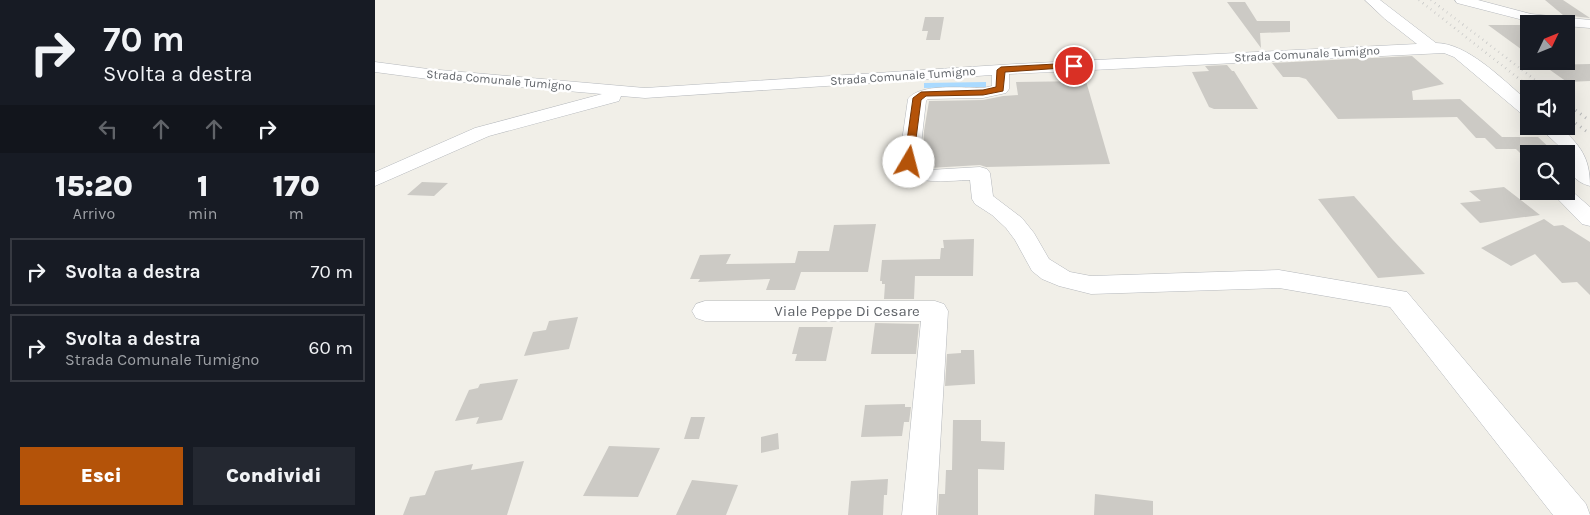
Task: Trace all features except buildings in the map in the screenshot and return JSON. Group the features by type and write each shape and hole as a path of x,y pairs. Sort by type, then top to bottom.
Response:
{"street":[{"path":"1372,0 1432,48 1446,48 1460,54 1520,104"},
{"path":"1462,0 1531,18 1590,24"},
{"name":"Strada Comunale Tumigno","path":"375,67 438,75 645,94 1001,70 1432,48"},
{"path":"1001,70 1000,89 983,92 924,94 917,98 909,162 914,173 929,176 980,173 983,199 1003,211 1024,235 1033,256 1044,269 1064,280 1091,286 1279,280 1399,299 1574,515"},
{"path":"375,180 482,132 605,98 645,94"},
{"path":"1557,135 1570,146 1579,179"},
{"path":"1570,200 1590,219"},
{"name":"Viale Peppe Di Cesare","path":"705,312 935,311 919,515"}],"water":[{"path":"986,82 986,87 924,88 924,83"}],"railway":[{"path":"1419,0 1521,80"},
{"path":"1431,0 1535,80"},
{"path":"1575,110 1590,121"},
{"path":"1575,123 1590,134"}],"route":[{"path":"909,162 917,98 924,94 983,92 1000,89 1001,70 1074,66"}]}
